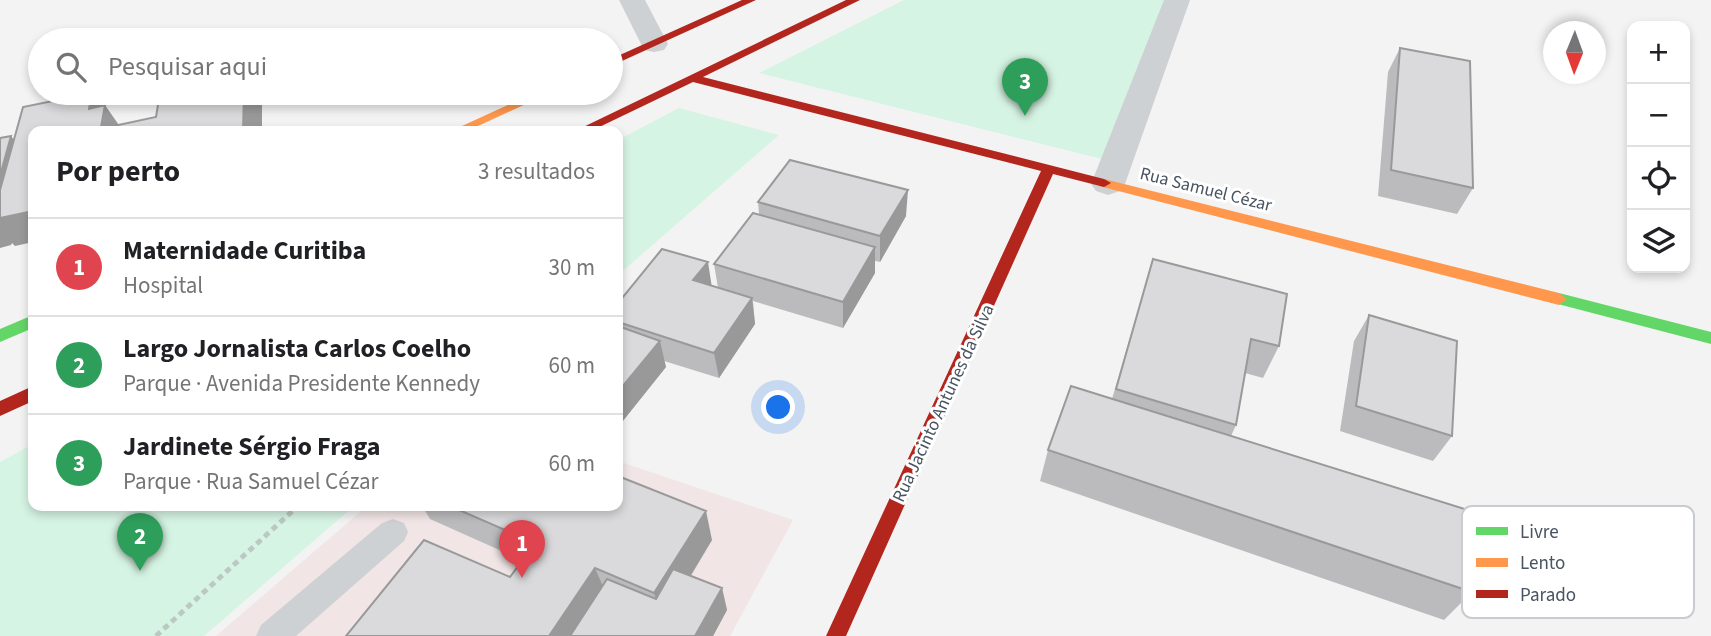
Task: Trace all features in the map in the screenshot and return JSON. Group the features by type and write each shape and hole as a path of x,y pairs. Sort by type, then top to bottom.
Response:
{"street":[{"path":"632,0 653,44"},
{"path":"623,58 751,0"},
{"path":"591,126 855,0"},
{"path":"1108,184 1177,0"},
{"name":"Rua Samuel Cézar","path":"692,78 1711,338"},
{"path":"468,126 517,105"},
{"name":"Rua Jacinto Antunes da Silva","path":"836,636 1049,169"},
{"path":"0,336 28,323"},
{"path":"0,409 28,396"}],"lane":[{"path":"272,636 393,532"}],"path":[{"path":"156,636 293,511"}],"shaded area":[{"path":"623,463 793,520 730,636 216,636 361,511 623,511"}],"green space":[{"path":"904,0 1166,0 1102,159 759,73"},
{"path":"679,108 779,135 623,271 623,137"},
{"path":"28,447 28,511 348,511 204,636 0,636 0,462"}],"building":[{"path":"1400,48 1470,61 1473,188 1391,170"},
{"path":"90,105 89,109 105,105 101,126 28,126 28,212 0,218 0,190 23,107"},
{"path":"158,105 244,105 243,126 113,126 156,117"},
{"path":"11,136 0,176 0,138"},
{"path":"790,160 908,190 880,236 758,202"},
{"path":"753,213 875,247 843,302 714,264"},
{"path":"662,249 708,262 693,280 752,298 714,353 623,324 623,297"},
{"path":"1153,259 1287,294 1279,346 1251,339 1236,425 1116,389"},
{"path":"1369,315 1457,341 1452,436 1356,406"},
{"path":"623,328 660,341 623,386"},
{"path":"1071,386 1462,508 1462,589 1048,450"},
{"path":"623,478 706,511 654,593 595,568 549,636 346,636 424,540 510,577 535,543 461,511 623,511"},
{"path":"673,569 722,588 695,636 570,636 607,579 656,599"}],"traffic: fast":[{"path":"1559,299 1711,338"},
{"path":"0,336 28,323"}],"traffic: slow":[{"path":"468,126 517,105"},
{"path":"1104,183 1559,299"}],"traffic: jam":[{"path":"623,58 751,0"},
{"path":"591,126 855,0"},
{"path":"692,78 1104,183"},
{"path":"836,636 1049,169"},
{"path":"0,409 28,395"}],"place":[{"name":"Jardinete Sérgio Fraga","path":"1025,116"},
{"name":"Largo Jornalista Carlos Coelho","path":"140,571"},
{"name":"Maternidade Curitiba","path":"522,578"}]}
